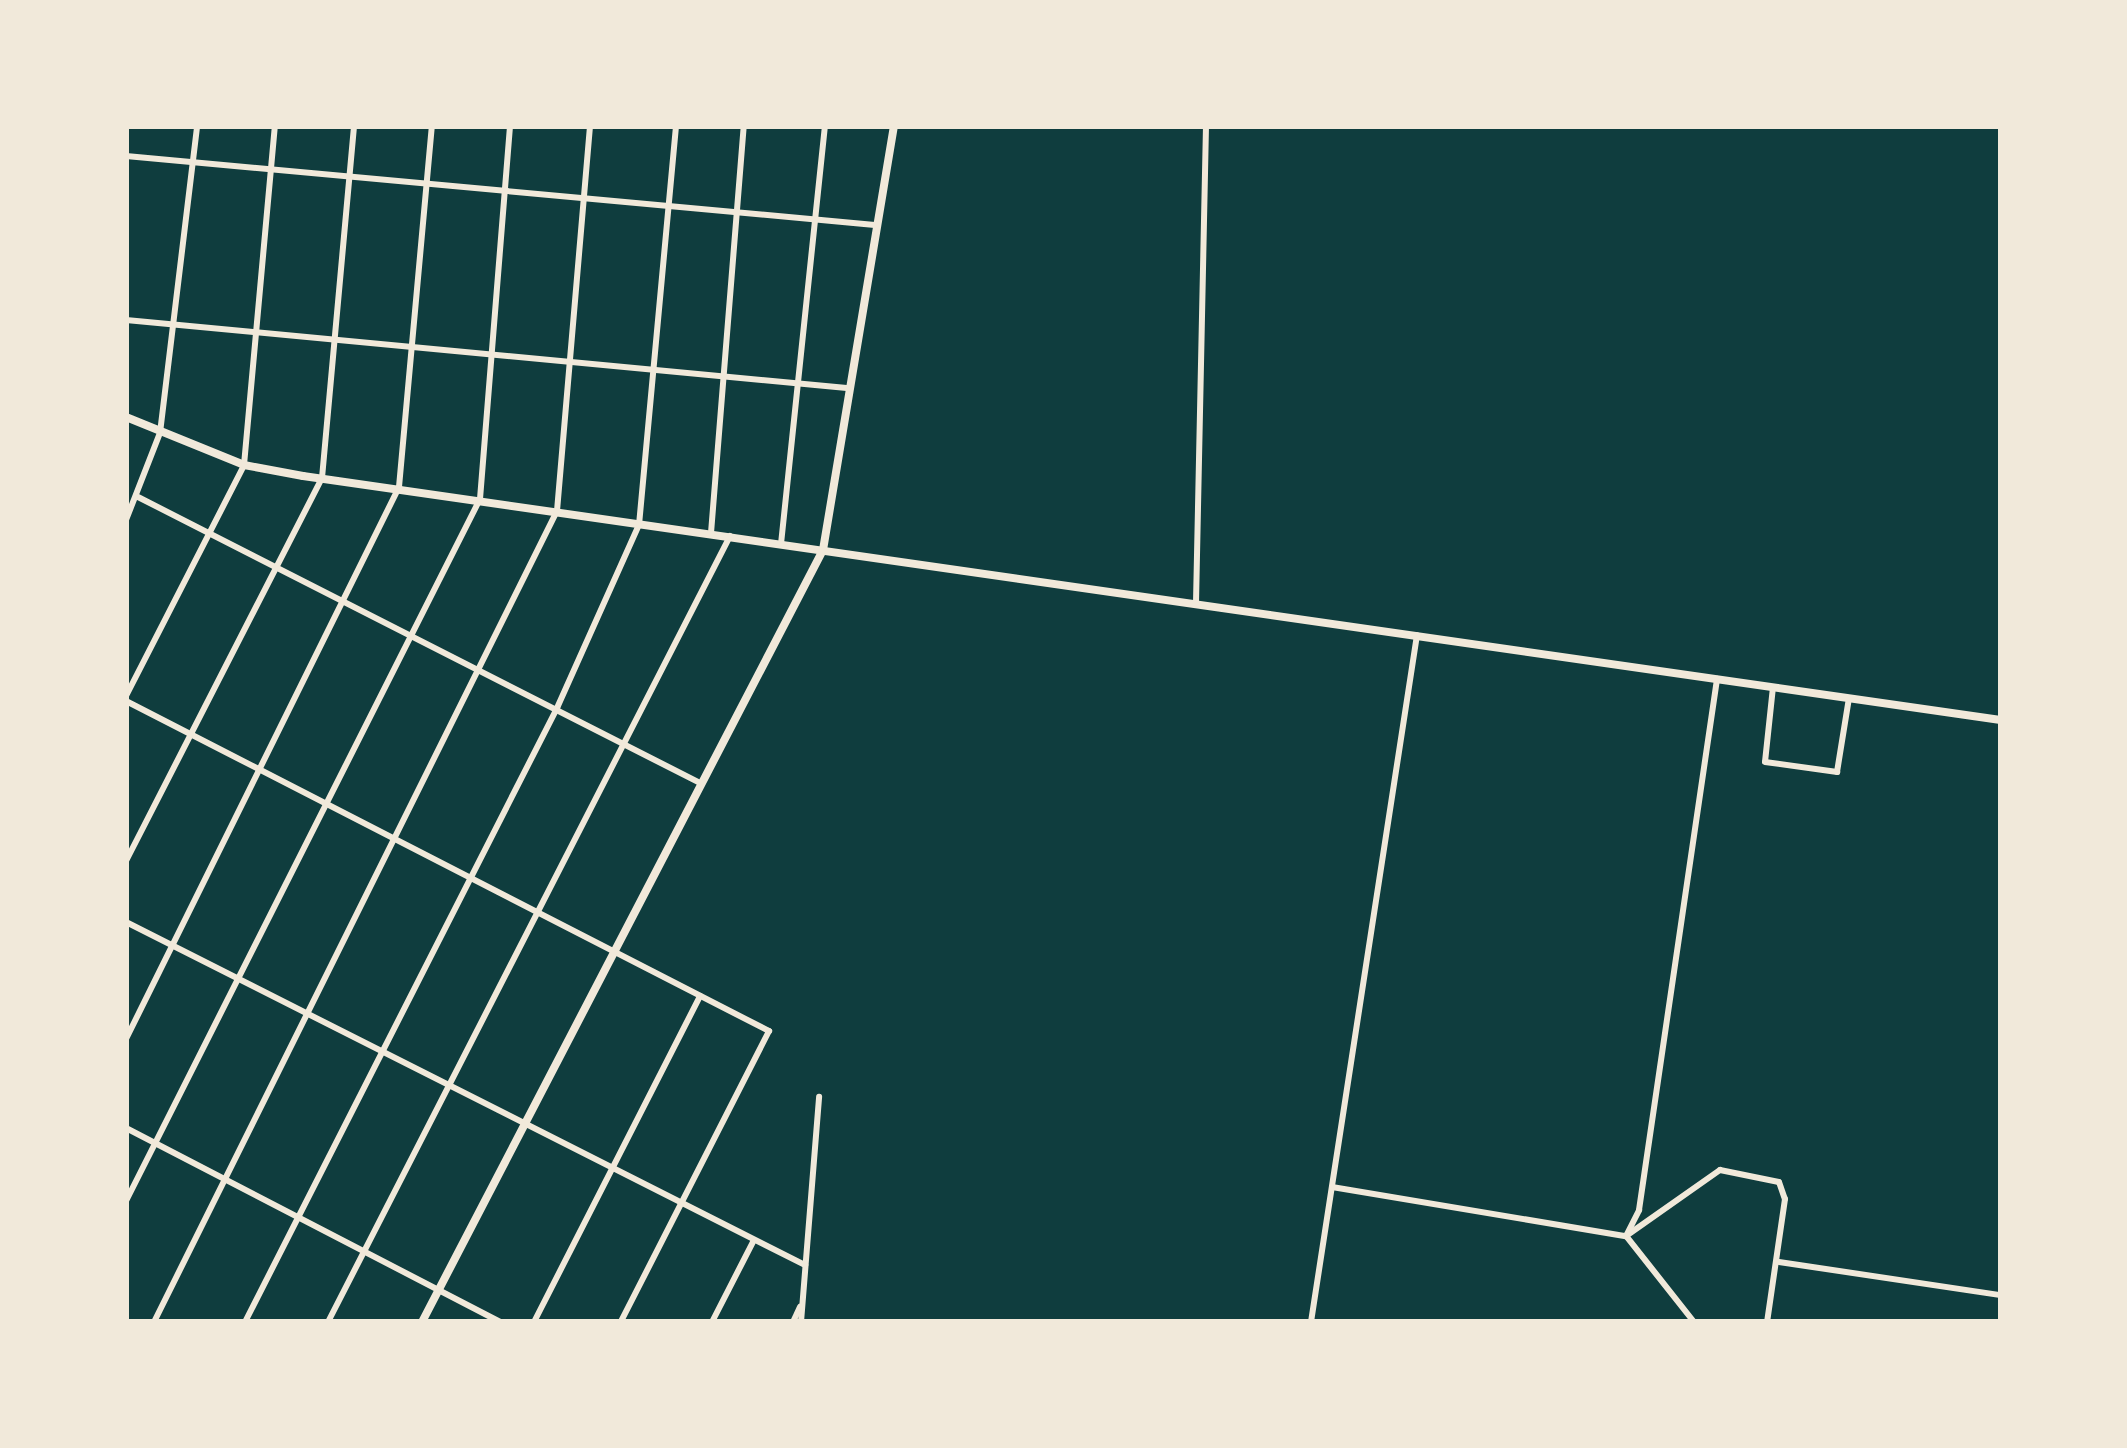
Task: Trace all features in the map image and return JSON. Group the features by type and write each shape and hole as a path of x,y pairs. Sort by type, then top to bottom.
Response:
{"street":[{"path":"126,520 160,433 196,126"},
{"path":"274,126 260,330 244,465 126,698 769,1031 621,1322"},
{"path":"126,861 322,478 354,126"},
{"path":"126,1039 399,487 432,126"},
{"path":"126,1201 480,499 510,126"},
{"path":"154,1322 482,672 557,511 590,126"},
{"path":"245,1322 556,709 639,525 676,126"},
{"path":"710,533 744,126"},
{"path":"782,544 825,126"},
{"path":"422,1322 823,550 894,126"},
{"path":"1196,603 1206,126"},
{"path":"126,156 875,224"},
{"path":"126,320 847,388"},
{"path":"126,417 244,465 322,478 2001,720"},
{"path":"138,496 700,783"},
{"path":"328,1322 730,536"},
{"path":"1311,1322 1417,634"},
{"path":"1626,1236 1643,1187 1717,679"},
{"path":"1773,687 1765,762 1838,772 1850,698"},
{"path":"126,922 806,1265"},
{"path":"534,1322 700,996"},
{"path":"797,1322 819,1097"},
{"path":"126,1128 500,1322"},
{"path":"1626,1236 1720,1171 1779,1182 1785,1199 1767,1322"},
{"path":"1332,1187 1626,1236 1694,1322"},
{"path":"712,1322 755,1239"},
{"path":"1777,1262 2001,1295"}]}
